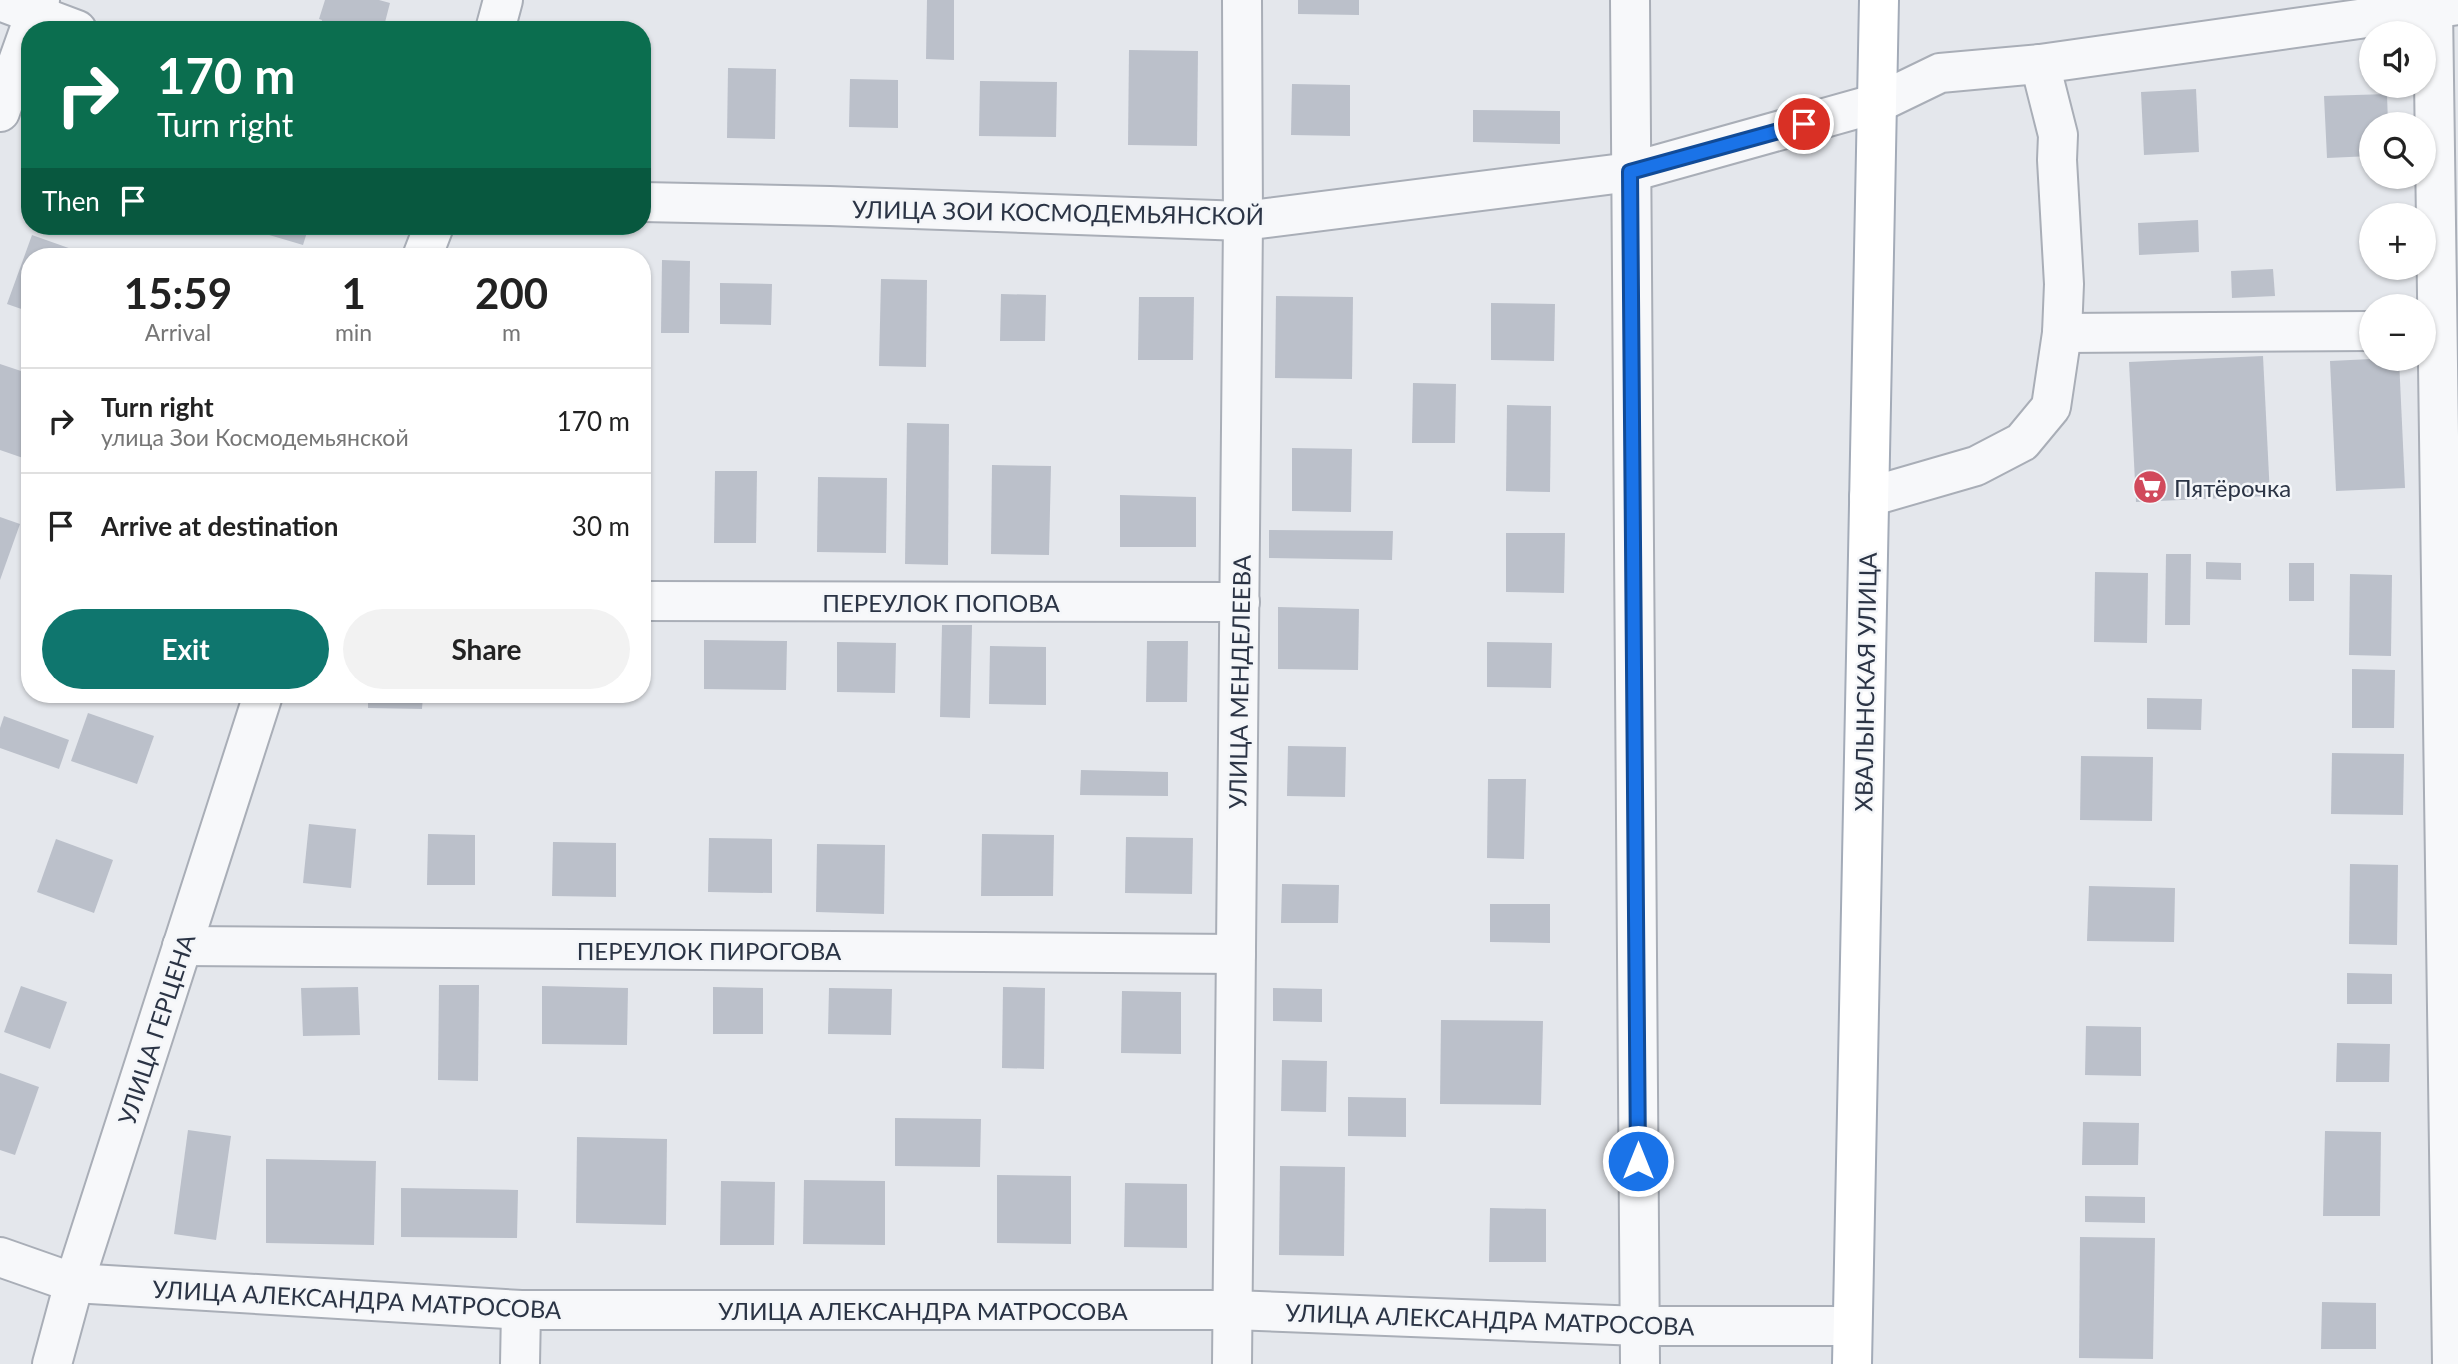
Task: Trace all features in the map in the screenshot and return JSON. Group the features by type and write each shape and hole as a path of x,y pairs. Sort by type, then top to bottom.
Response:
{"main road":[{"name":"ХВАЛЫНСКАЯ УЛИЦА","path":"1852,1364 1879,0"}],"street":[{"path":"497,21 503,0"},
{"name":"УЛИЦА МЕНДЕЛЕЕВА","path":"1232,1364 1244,221 1242,0"},
{"path":"1630,0 1640,1364"},
{"path":"0,1 38,7 62,21"},
{"path":"2433,294 2446,6"},
{"name":"УЛИЦА ЗОИ КОСМОДЕМЬЯНСКОЙ","path":"651,202 1244,221 1630,172 1878,103 1940,73 2040,64 2446,6"},
{"path":"0,112 21,54"},
{"path":"1869,497 1976,466 2022,442 2051,407 2062,333 2064,284 2058,135 2040,64"},
{"path":"2062,333 2359,331"},
{"path":"2432,371 2452,1364"},
{"name":"ПЕРЕУЛОК ПОПОВА","path":"651,601 1240,602"},
{"name":"УЛИЦА ГЕРЦЕНА","path":"52,1364 74,1283 260,703"},
{"name":"ПЕРЕУЛОК ПИРОГОВА","path":"183,946 1236,954"},
{"name":"УЛИЦА АЛЕКСАНДРА МАТРОСОВА","path":"0,1256 74,1283 521,1310 1233,1310 1640,1326 1852,1326"},
{"path":"520,1364 521,1310"}],"building":[{"path":"325,0 379,0 390,3 385,21 319,19"},
{"path":"927,0 954,0 954,60 926,59"},
{"path":"1298,0 1359,0 1359,15 1298,14"},
{"path":"1129,50 1198,51 1197,146 1128,145"},
{"path":"728,68 776,69 775,139 727,138"},
{"path":"850,79 898,80 898,128 849,127"},
{"path":"980,81 1057,82 1056,137 979,136"},
{"path":"1292,84 1350,85 1350,136 1291,135"},
{"path":"2196,89 2199,152 2144,155 2141,92"},
{"path":"2359,95 2359,98 2387,98 2388,112 2359,112 2359,157 2327,158 2324,96"},
{"path":"1473,110 1560,111 1560,144 1473,142"},
{"path":"2198,220 2199,252 2139,255 2138,223"},
{"path":"32,235 69,248 27,248"},
{"path":"269,235 306,235 303,245"},
{"path":"662,260 690,261 689,333 661,333"},
{"path":"21,265 21,309 7,304"},
{"path":"2273,269 2275,296 2232,298 2231,271"},
{"path":"881,279 927,280 926,367 879,366"},
{"path":"720,283 772,284 771,325 720,324"},
{"path":"1001,294 1046,295 1045,341 1000,341"},
{"path":"1276,296 1353,297 1352,379 1275,378"},
{"path":"1139,297 1194,297 1193,360 1138,360"},
{"path":"1491,303 1555,304 1554,361 1491,360"},
{"path":"2263,356 2270,496 2136,502 2129,362"},
{"path":"2359,360 2359,371 2400,371 2405,488 2336,491 2330,361"},
{"path":"0,364 21,371 21,457 0,450"},
{"path":"1413,383 1456,384 1455,443 1412,443"},
{"path":"1507,405 1551,406 1550,492 1506,491"},
{"path":"907,423 949,424 948,565 905,564"},
{"path":"1292,448 1352,449 1351,512 1292,511"},
{"path":"992,465 1051,466 1049,555 991,554"},
{"path":"715,471 757,471 756,543 714,543"},
{"path":"818,477 887,478 886,553 817,552"},
{"path":"1120,495 1196,497 1196,547 1120,547"},
{"path":"0,517 20,524 0,580"},
{"path":"1269,530 1393,531 1392,560 1269,558"},
{"path":"1506,533 1565,533 1564,593 1506,592"},
{"path":"2166,554 2191,554 2190,625 2165,625"},
{"path":"2206,562 2241,563 2241,580 2206,579"},
{"path":"2289,563 2314,563 2314,601 2289,601"},
{"path":"2095,572 2148,573 2147,643 2094,642"},
{"path":"2350,574 2392,575 2391,656 2349,655"},
{"path":"1278,607 1359,609 1358,670 1278,669"},
{"path":"942,625 972,625 970,718 940,717"},
{"path":"704,640 787,641 786,690 704,689"},
{"path":"1147,641 1188,641 1187,702 1146,702"},
{"path":"837,642 896,643 895,693 837,692"},
{"path":"1487,642 1552,643 1551,688 1487,687"},
{"path":"990,646 1046,647 1046,705 989,704"},
{"path":"2352,669 2395,670 2394,728 2352,728"},
{"path":"2147,698 2202,699 2201,730 2147,729"},
{"path":"368,703 422,703 422,709 368,708"},
{"path":"88,713 154,736 137,784 71,761"},
{"path":"4,716 69,740 59,769 0,748 0,728"},
{"path":"1288,746 1346,747 1345,797 1287,796"},
{"path":"2332,753 2404,754 2403,815 2331,814"},
{"path":"2081,756 2153,757 2152,821 2080,820"},
{"path":"1081,770 1168,772 1168,796 1080,795"},
{"path":"1488,779 1526,779 1524,859 1487,858"},
{"path":"309,824 356,829 351,888 303,883"},
{"path":"428,834 475,835 475,885 427,885"},
{"path":"982,834 1054,835 1053,896 981,896"},
{"path":"1126,837 1193,838 1192,894 1125,893"},
{"path":"709,838 772,839 772,893 708,892"},
{"path":"56,839 113,860 94,913 37,892"},
{"path":"553,842 616,843 616,897 552,896"},
{"path":"817,844 885,845 884,914 816,912"},
{"path":"2350,864 2398,865 2397,945 2349,944"},
{"path":"1282,884 1339,885 1338,923 1281,923"},
{"path":"2089,886 2175,888 2174,942 2087,941"},
{"path":"1490,904 1550,904 1550,943 1490,942"},
{"path":"2347,973 2392,974 2392,1004 2347,1004"},
{"path":"439,985 479,985 478,1081 438,1080"},
{"path":"21,986 67,1002 50,1049 4,1032"},
{"path":"542,986 628,988 627,1045 542,1044"},
{"path":"358,987 360,1035 303,1036 301,988"},
{"path":"713,987 763,988 763,1034 713,1034"},
{"path":"1003,987 1045,988 1044,1069 1002,1068"},
{"path":"829,988 892,989 891,1035 828,1034"},
{"path":"1273,988 1322,989 1322,1022 1273,1021"},
{"path":"1122,991 1181,992 1181,1054 1121,1053"},
{"path":"1441,1020 1543,1021 1541,1105 1440,1104"},
{"path":"2086,1026 2141,1027 2141,1076 2085,1075"},
{"path":"2337,1043 2390,1044 2389,1082 2336,1082"},
{"path":"1282,1060 1327,1061 1326,1112 1281,1111"},
{"path":"0,1073 39,1087 15,1155 0,1150"},
{"path":"1348,1097 1406,1098 1406,1137 1348,1136"},
{"path":"895,1118 981,1119 980,1167 895,1166"},
{"path":"2083,1122 2139,1123 2138,1165 2082,1165"},
{"path":"188,1130 231,1136 216,1240 174,1234"},
{"path":"2325,1131 2381,1132 2380,1216 2323,1216"},
{"path":"577,1137 667,1139 666,1225 576,1223"},
{"path":"266,1159 376,1161 374,1245 266,1243"},
{"path":"1280,1166 1345,1167 1344,1256 1279,1255"},
{"path":"997,1175 1071,1176 1071,1244 997,1243"},
{"path":"804,1180 885,1181 885,1245 803,1244"},
{"path":"721,1181 775,1182 774,1245 720,1245"},
{"path":"1125,1183 1187,1184 1187,1248 1124,1247"},
{"path":"401,1188 518,1190 517,1238 401,1237"},
{"path":"2085,1196 2145,1197 2145,1223 2085,1222"},
{"path":"1490,1208 1546,1209 1546,1262 1489,1262"},
{"path":"2080,1237 2155,1238 2153,1359 2079,1358"},
{"path":"2322,1302 2376,1303 2376,1349 2321,1349"}],"place":[{"name":"Пятёрочка","path":"2150,487"}],"route":[{"path":"1638,1161 1630,172 1804,124"}]}
